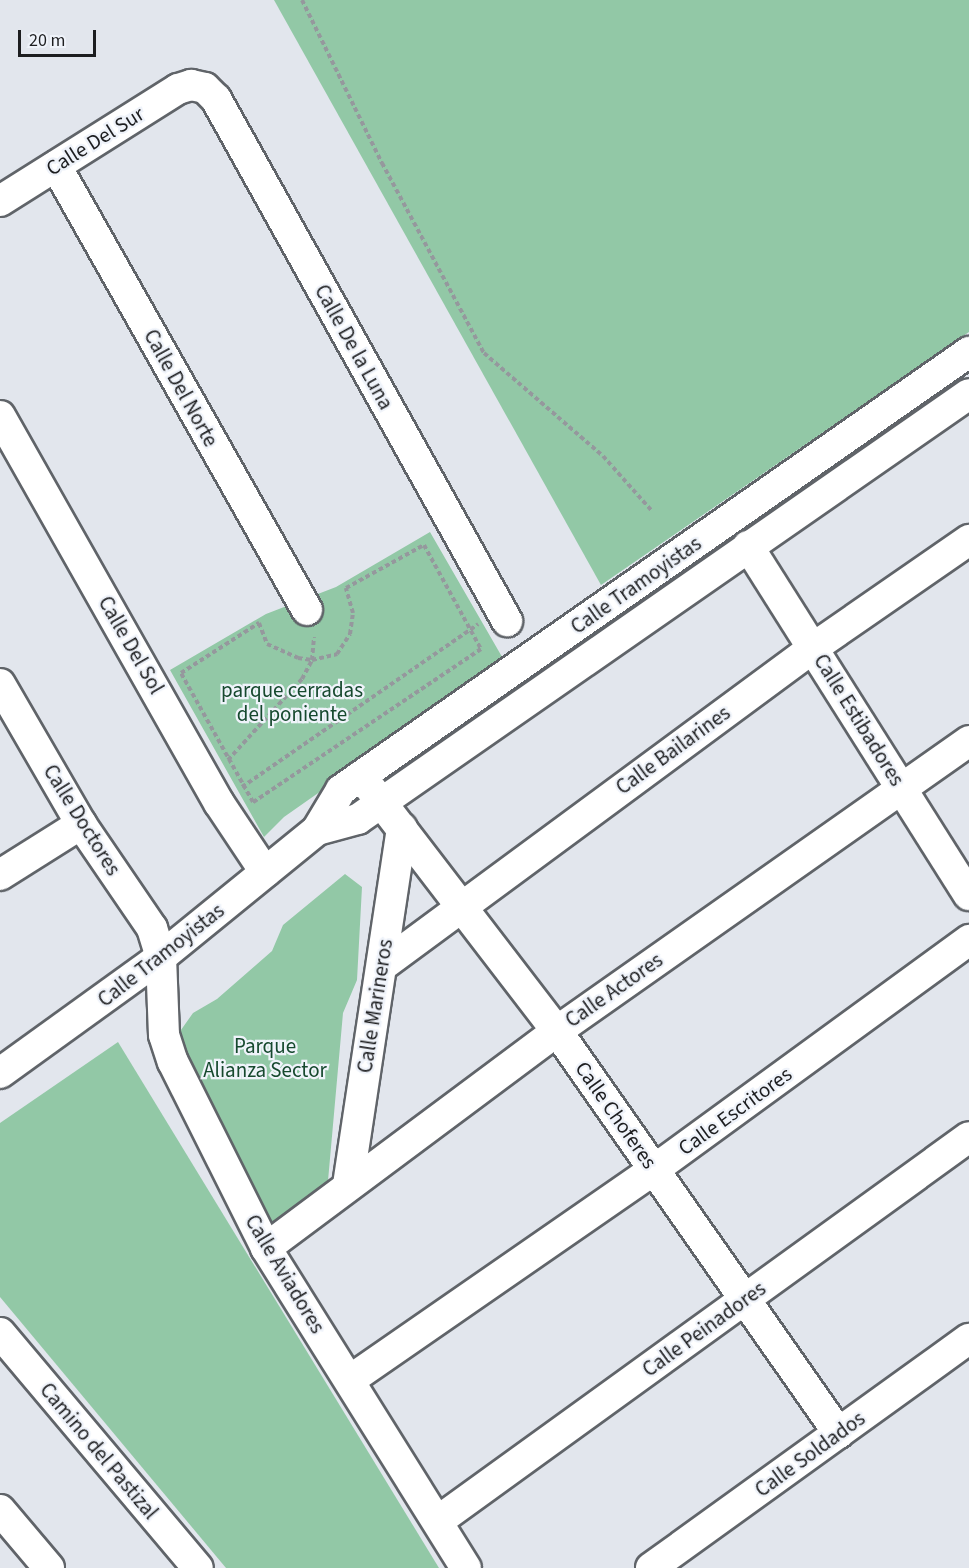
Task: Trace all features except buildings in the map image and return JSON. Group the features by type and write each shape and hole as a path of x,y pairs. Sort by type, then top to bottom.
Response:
{"street":[{"name":"Calle Del Sur","path":"0,201 178,89 191,85"},
{"name":"Calle De la Luna","path":"191,85 205,88 216,99 504,615"},
{"name":"Calle Del Norte","path":"56,166 307,610"},
{"name":"Calle Tramoyistas","path":"0,1073 161,957 317,830 341,790 969,352"},
{"name":"Calle Tramoyistas","path":"317,830 358,819 969,394"},
{"name":"Calle Del Sol","path":"0,416 215,795 265,872"},
{"name":"Calle Bailarines","path":"382,966 459,906 813,648 969,540"},
{"name":"Calle Estibadores","path":"748,546 969,895"},
{"name":"Calle Doctores","path":"0,685 81,824 152,928 161,957"},
{"name":"Calle Actores","path":"266,1248 556,1031 969,741"},
{"name":"Calle Choferes","path":"361,776 556,1031 839,1433"},
{"path":"0,874 81,824"},
{"name":"Calle Marineros","path":"348,1185 402,828"},
{"name":"Calle Escritores","path":"350,1380 655,1169 969,940"},
{"name":"Calle Aviadores","path":"161,957 163,1024 173,1062 266,1248 466,1568"},
{"name":"Calle Peinadores","path":"438,1521 969,1137"},
{"name":"Camino del Pastizal","path":"0,1333 198,1568"},
{"name":"Calle Soldados","path":"651,1568 969,1339"},
{"path":"0,1510 49,1568"}],"path":[{"path":"302,0 382,162 484,353 603,456 652,511"},
{"path":"424,545 481,649 253,802 181,673 259,623 267,644 312,660 337,654 350,634 353,613 346,588 424,545"},
{"path":"215,795 228,759 290,693 312,660 314,637 307,610"},
{"path":"215,795 244,786 470,630 504,615"}],"green space":[{"path":"274,0 969,0 969,332 601,585"},
{"name":"parque cerradas del poniente","path":"430,532 505,662 284,817 264,837 170,670 266,614 336,587"},
{"name":"Parque Alianza Sector","path":"345,874 362,887 357,980 343,1013 327,1192 270,1234 176,1037 193,1013 217,999 272,951 283,925"},
{"path":"118,1042 439,1568 226,1568 0,1297 0,1123"}]}
